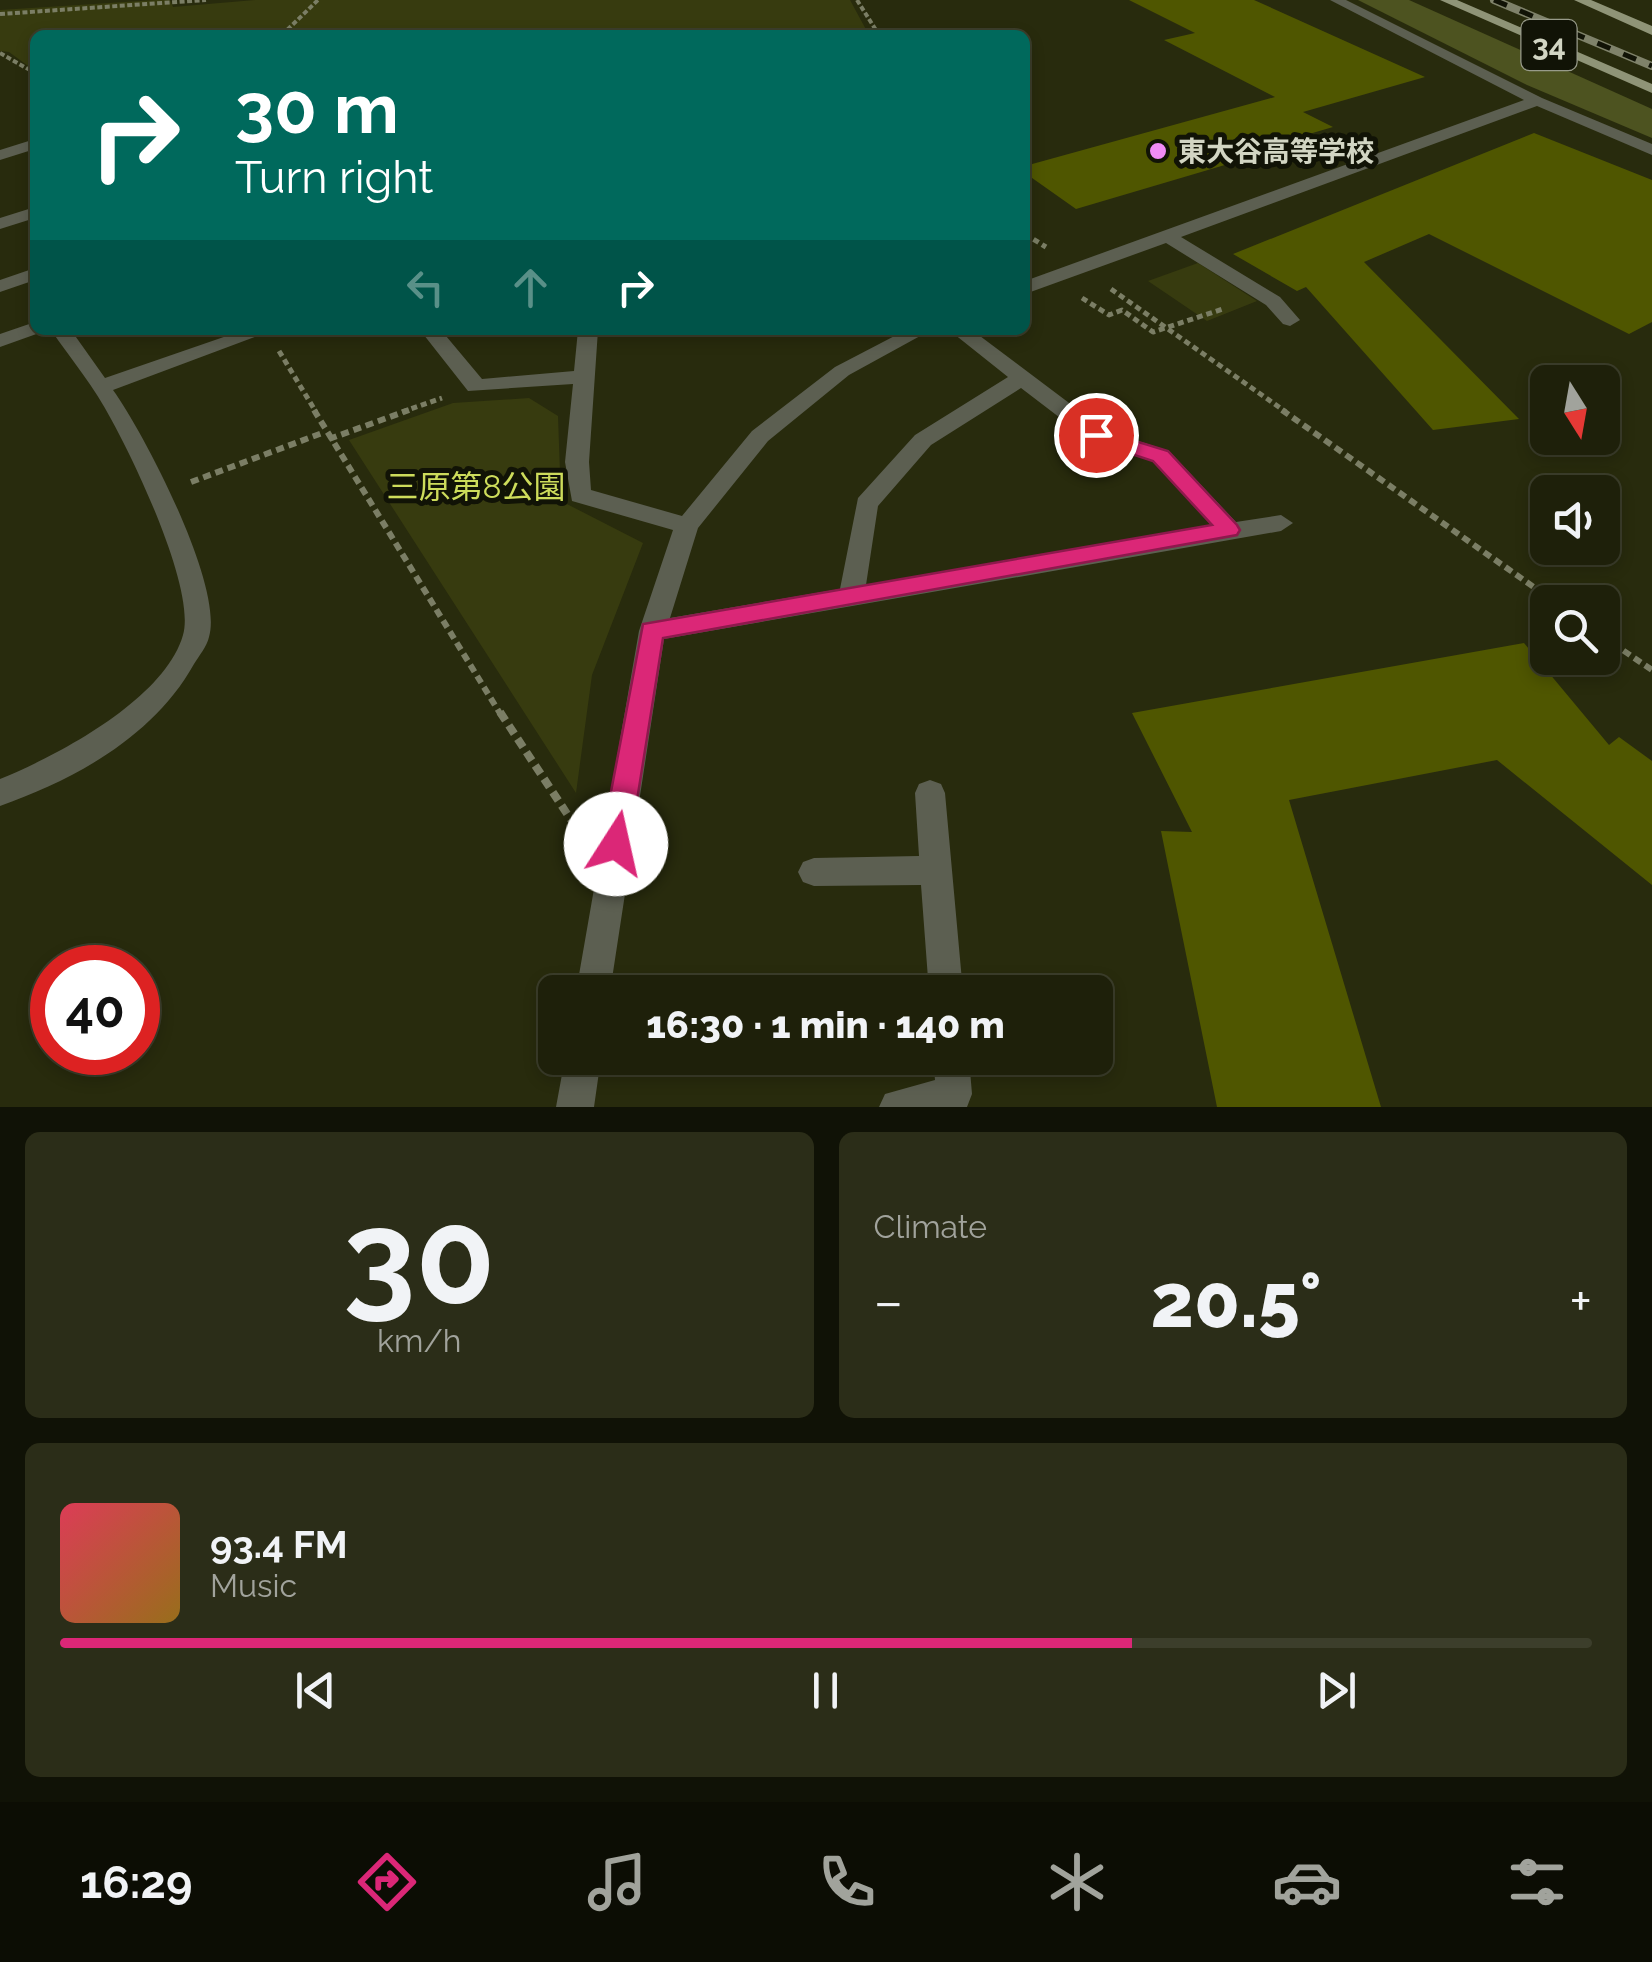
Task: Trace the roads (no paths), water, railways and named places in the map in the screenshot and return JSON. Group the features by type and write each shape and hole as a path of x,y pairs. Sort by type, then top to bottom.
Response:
{"main road":[{"name":"34","path":"1446,0 1652,89"},
{"path":"1580,0 1652,32"},
{"path":"1612,0 1652,18"}],"street":[{"path":"1336,0 1537,101 1652,150"},
{"path":"1030,286 1537,101"},
{"path":"0,155 30,146"},
{"path":"0,224 30,214"},
{"path":"1168,236 1273,301 1290,320"},
{"path":"0,286 30,276"},
{"path":"0,341 30,330"},
{"path":"0,793 52,771 124,728 171,680 198,635 191,570 103,386 65,335"},
{"path":"434,335 476,386 584,377"},
{"path":"588,335 577,462 580,495 686,526"},
{"path":"595,975 652,631 686,526 760,436 842,371 910,335"},
{"path":"965,335 1096,435 1160,456 1229,530"},
{"path":"103,386 270,338"},
{"path":"852,595 866,504 923,440 1020,379"},
{"path":"652,631 1281,523"},
{"path":"930,793 945,975"},
{"path":"814,872 936,870"},
{"path":"575,1107 580,1075"},
{"path":"898,1107 954,1094 953,1075"}],"railway":[{"path":"1494,0 1652,66"}],"place":[{"name":"東大谷高等学校","path":"1158,151"}],"park label":[{"name":"三原第8公園","path":"476,486"}]}
